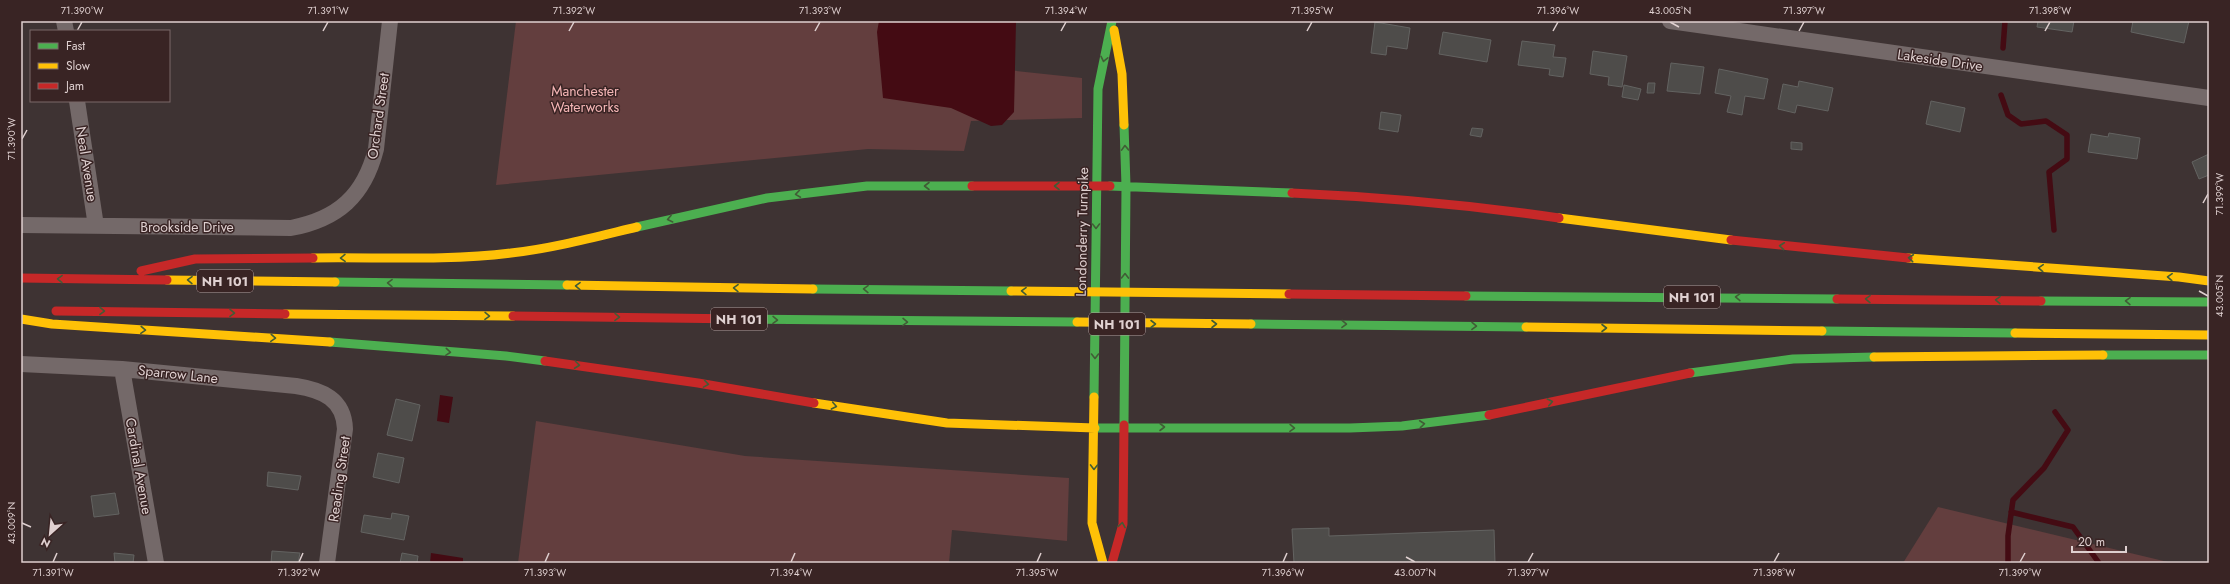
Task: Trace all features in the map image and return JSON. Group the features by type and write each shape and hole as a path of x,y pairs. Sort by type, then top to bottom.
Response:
{"main road":[{"name":"Londonderry Turnpike","path":"1112,21 1122,74 1126,186 1123,524 1112,563"},
{"name":"Londonderry Turnpike","path":"1103,563 1092,523 1096,187 1098,88 1112,21"},
{"path":"107,279 195,259 444,257 511,253 565,244 715,208 767,198 860,187 1126,186 1354,196 1504,210 1615,227 1782,246 1923,259 2179,277 2209,281"},
{"name":"NH 101","path":"21,278 1063,292 2209,302"},
{"name":"NH 101","path":"45,310 1058,323 1304,323 2209,335"},
{"path":"21,319 52,324 263,337 506,356 698,383 876,414 947,423 1094,428 1357,427 1443,422 1484,416 1709,369 1793,359 1983,355 2209,354"}],"street":[{"name":"Orchard Street","path":"347,203 366,178 376,149 390,21"},
{"name":"Lakeside Drive","path":"1670,21 2209,98"},
{"name":"Neal Avenue","path":"77,102 96,226"},
{"name":"Brookside Drive","path":"21,225 291,228 321,220 347,203"},
{"name":"Sparrow Lane","path":"21,364 122,369 296,386 324,392 332,398"},
{"name":"Cardinal Avenue","path":"122,369 156,563"},
{"name":"Reading Street","path":"327,563 345,429 342,411 332,398"}],"green space":[{"name":"Manchester Waterworks","path":"516,21 985,21 989,68 1082,78 1082,118 971,121 964,151 868,149 496,185"},
{"path":"536,421 745,456 1069,478 1067,541 952,530 949,563 518,563"},
{"path":"1938,507 2172,563 1903,563"}],"shaded area":[{"path":"879,21 1016,21 1014,112 1002,125 991,126 951,108 883,98 877,32"},
{"path":"440,395 453,397 449,423 437,421"},
{"path":"431,553 463,558 463,563 430,563"}],"building":[{"path":"2038,21 2074,21 2072,32 2037,27"},
{"path":"2133,21 2189,21 2184,43 2131,32"},
{"path":"1375,22 1410,28 1407,49 1387,46 1386,55 1371,53"},
{"path":"1443,32 1491,40 1487,62 1439,54"},
{"path":"1522,41 1555,45 1553,57 1566,58 1563,77 1549,75 1550,69 1518,65"},
{"path":"1593,51 1627,56 1622,87 1608,85 1609,77 1590,74"},
{"path":"1671,63 1704,67 1700,94 1667,91"},
{"path":"1719,69 1768,79 1764,99 1745,96 1742,115 1727,112 1731,96 1715,93"},
{"path":"1799,81 1833,88 1828,111 1797,105 1795,113 1778,109 1783,84 1798,87"},
{"path":"1648,83 1655,83 1654,93 1647,93"},
{"path":"1624,85 1641,89 1638,100 1622,97"},
{"path":"1931,101 1965,108 1960,132 1926,124"},
{"path":"1381,112 1401,115 1398,132 1379,129"},
{"path":"1472,128 1483,129 1481,137 1470,135"},
{"path":"2109,133 2140,138 2137,159 2088,152 2091,134 2108,137"},
{"path":"1791,142 1802,143 1802,150 1791,149"},
{"path":"2209,154 2209,175 2199,179 2192,162"},
{"path":"396,399 420,405 412,441 387,435"},
{"path":"378,453 404,458 399,483 373,477"},
{"path":"268,472 301,476 298,490 267,486"},
{"path":"115,493 119,514 94,517 91,496"},
{"path":"392,513 409,516 404,540 361,532 364,515 391,519"},
{"path":"1329,528 1329,536 1494,530 1495,563 1294,563 1292,529"},
{"path":"272,551 300,553 298,563 271,563"},
{"path":"114,553 134,555 133,563 115,563"},
{"path":"402,553 418,556 417,563 400,563"}],"waterway":[{"path":"2003,48 2005,21"},
{"path":"2001,95 2008,115 2021,124 2046,121 2067,135 2067,159 2049,172 2054,230"},
{"path":"2008,563 2008,536 2013,500 2044,468 2068,430 2055,412"},
{"path":"2011,512 2073,527 2099,563"}],"traffic: fast":[{"path":"1094,397 1098,89 1112,21"},
{"path":"1124,125 1126,186 1124,425"},
{"path":"637,227 767,198 867,186 972,186"},
{"path":"1110,186 1292,193"},
{"path":"335,282 567,285"},
{"path":"813,289 1011,291"},
{"path":"1466,296 1837,299"},
{"path":"2041,301 2209,302"},
{"path":"743,319 1077,322"},
{"path":"1251,324 1526,327"},
{"path":"1822,331 2015,333"},
{"path":"330,342 506,356 545,361"},
{"path":"2103,355 2209,355"},
{"path":"1690,373 1793,359 1874,357"},
{"path":"1095,428 1350,428 1402,426 1489,415"}],"traffic: slow":[{"path":"1114,30 1122,74 1124,125"},
{"path":"1559,218 1731,240"},
{"path":"313,258 437,258 511,253 574,242 637,227"},
{"path":"1908,258 2179,277 2209,281"},
{"path":"167,280 335,282"},
{"path":"567,285 813,289"},
{"path":"1011,291 1289,294"},
{"path":"285,314 513,316"},
{"path":"21,319 52,324 330,342"},
{"path":"1077,322 1251,324"},
{"path":"1526,327 1822,331"},
{"path":"2015,333 2209,335"},
{"path":"1874,357 2103,355"},
{"path":"1094,397 1092,523 1103,563"},
{"path":"814,403 947,423 1095,428"}],"traffic: jam":[{"path":"972,186 1110,186"},
{"path":"1292,193 1426,202 1559,218"},
{"path":"1731,240 1908,258"},
{"path":"141,271 195,259 313,258"},
{"path":"21,278 167,280"},
{"path":"1289,294 1466,296"},
{"path":"1837,299 2041,301"},
{"path":"56,311 285,314"},
{"path":"513,316 743,319"},
{"path":"545,361 698,383 814,403"},
{"path":"1489,415 1690,373"},
{"path":"1112,563 1123,524 1124,425"}]}
